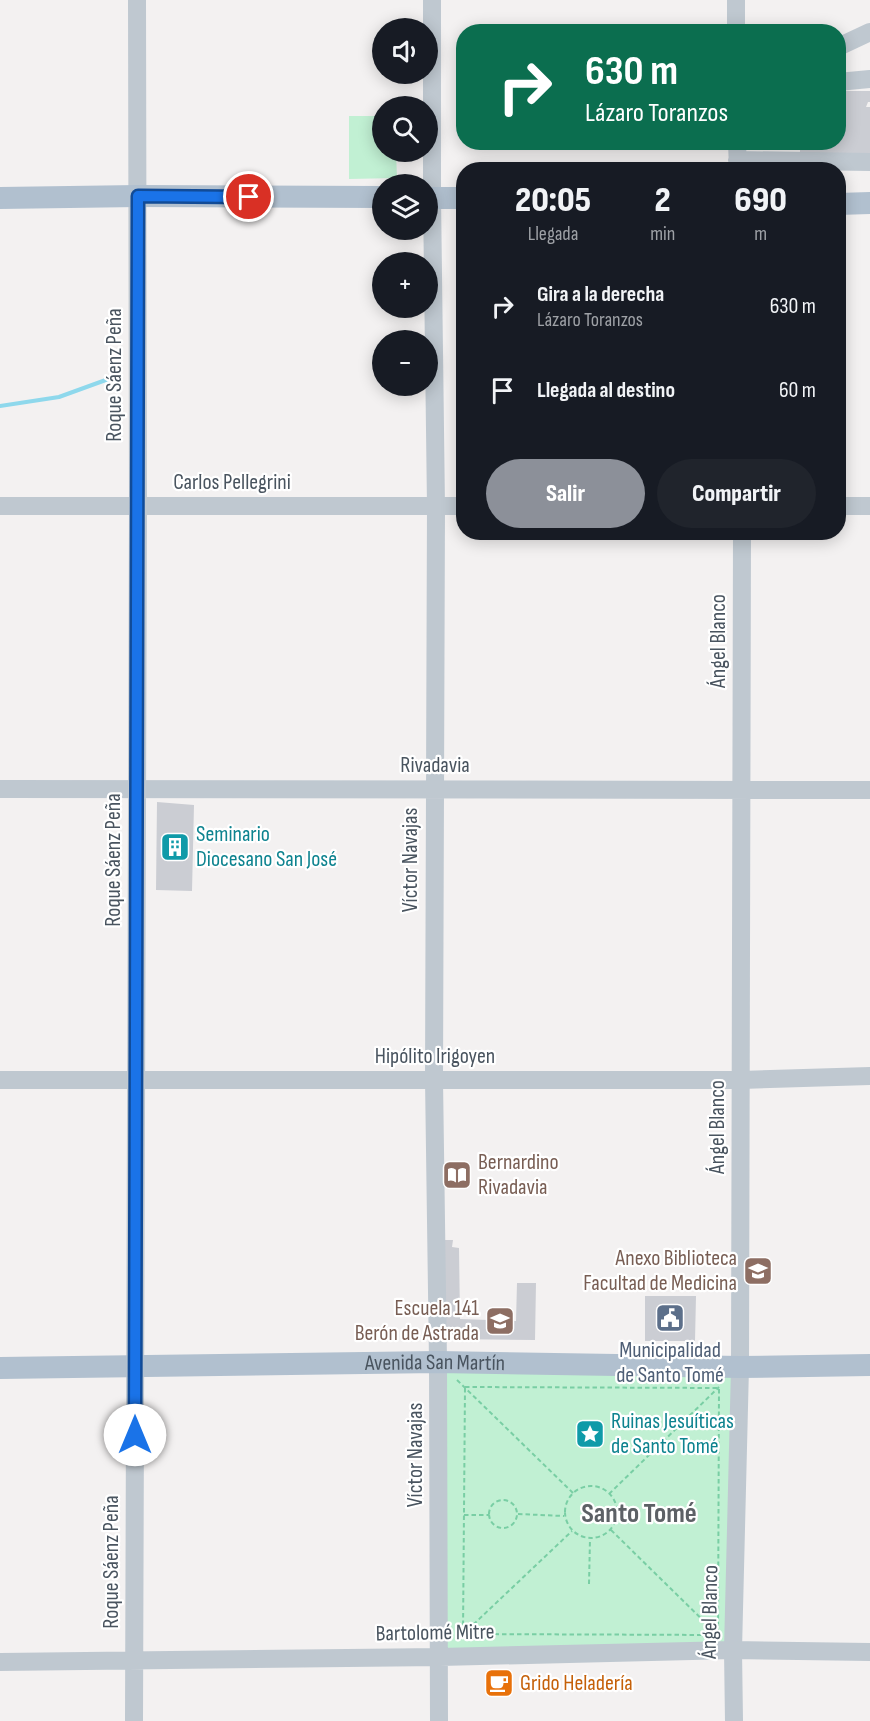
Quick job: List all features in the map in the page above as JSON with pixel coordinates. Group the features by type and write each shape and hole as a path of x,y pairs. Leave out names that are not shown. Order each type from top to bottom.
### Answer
{"main road":[{"path":"0,198 138,196 372,198"},
{"path":"438,198 456,198"},
{"path":"846,204 870,203"},
{"name":"Avenida San Martín","path":"0,1368 438,1362 740,1367 870,1365"}],"street":[{"name":"Roque Sáenz Peña","path":"134,1721 138,506 137,0"},
{"name":"Víctor Navajas","path":"430,174 432,0"},
{"path":"736,0 736,24"},
{"path":"846,43 870,32"},
{"path":"846,81 870,79"},
{"path":"737,157 870,162"},
{"name":"Víctor Navajas","path":"431,240 436,506 434,1080 438,1362 439,1721"},
{"name":"Carlos Pellegrini","path":"0,506 456,506"},
{"path":"846,506 870,506"},
{"name":"Ángel Blanco","path":"734,1721 733,1650 740,1367 742,540"},
{"name":"Rivadavia","path":"0,789 870,790"},
{"name":"Hipólito Irigoyen","path":"0,1080 741,1080 870,1076"},
{"name":"Bartolomé Mitre","path":"0,1662 440,1657 733,1650 870,1652"}],"path":[{"path":"438,1362 573,1493"},
{"path":"609,1494 740,1367"},
{"path":"465,1387 719,1388"},
{"path":"463,1634 465,1387"},
{"path":"718,1635 719,1388"},
{"path":"587,1486 603,1489 609,1494 617,1511 611,1530 598,1538 590,1539 572,1531 564,1516 568,1499 573,1493 587,1486"},
{"path":"503,1500 515,1505 518,1514 514,1522 506,1527 497,1526 489,1515 495,1503 503,1500"},
{"path":"518,1514 564,1516"},
{"path":"464,1515 489,1515"},
{"path":"611,1530 718,1635"},
{"path":"440,1657 572,1531"},
{"path":"589,1584 590,1539"},
{"path":"463,1634 718,1635"}],"green space":[{"path":"349,116 372,116 372,162 396,162 397,174 372,174 372,179 349,179"},
{"path":"438,1362 740,1367 733,1650 440,1657"}],"building":[{"path":"846,91 870,91 870,102 866,107 870,107 870,154 800,153 800,150 846,150"},
{"name":"Seminario Diocesano San José","path":"157,802 194,805 192,891 156,890"},
{"path":"445,1240 453,1240 452,1247 459,1248 460,1319 516,1321 517,1283 536,1283 535,1340 448,1339 445,1334"},
{"name":"Municipalidad de Santo Tomé","path":"645,1296 696,1296 695,1341 645,1341"}],"waterway":[{"path":"0,406 59,397 114,377"}],"place":[{"name":"Seminario Diocesano San José","path":"175,847"},
{"name":"Bernardino Rivadavia","path":"457,1175"},
{"name":"Anexo Biblioteca Facultad de Medicina","path":"758,1271"},
{"name":"Municipalidad de Santo Tomé","path":"670,1318"},
{"name":"Escuela 141 Berón de Astrada","path":"500,1321"},
{"name":"Ruinas Jesuíticas de Santo Tomé","path":"590,1434"},
{"name":"Grido Heladería","path":"499,1683"}],"district":[{"name":"Santo Tomé","path":"639,1513"}],"route":[{"path":"135,1435 138,196 249,197"}]}
